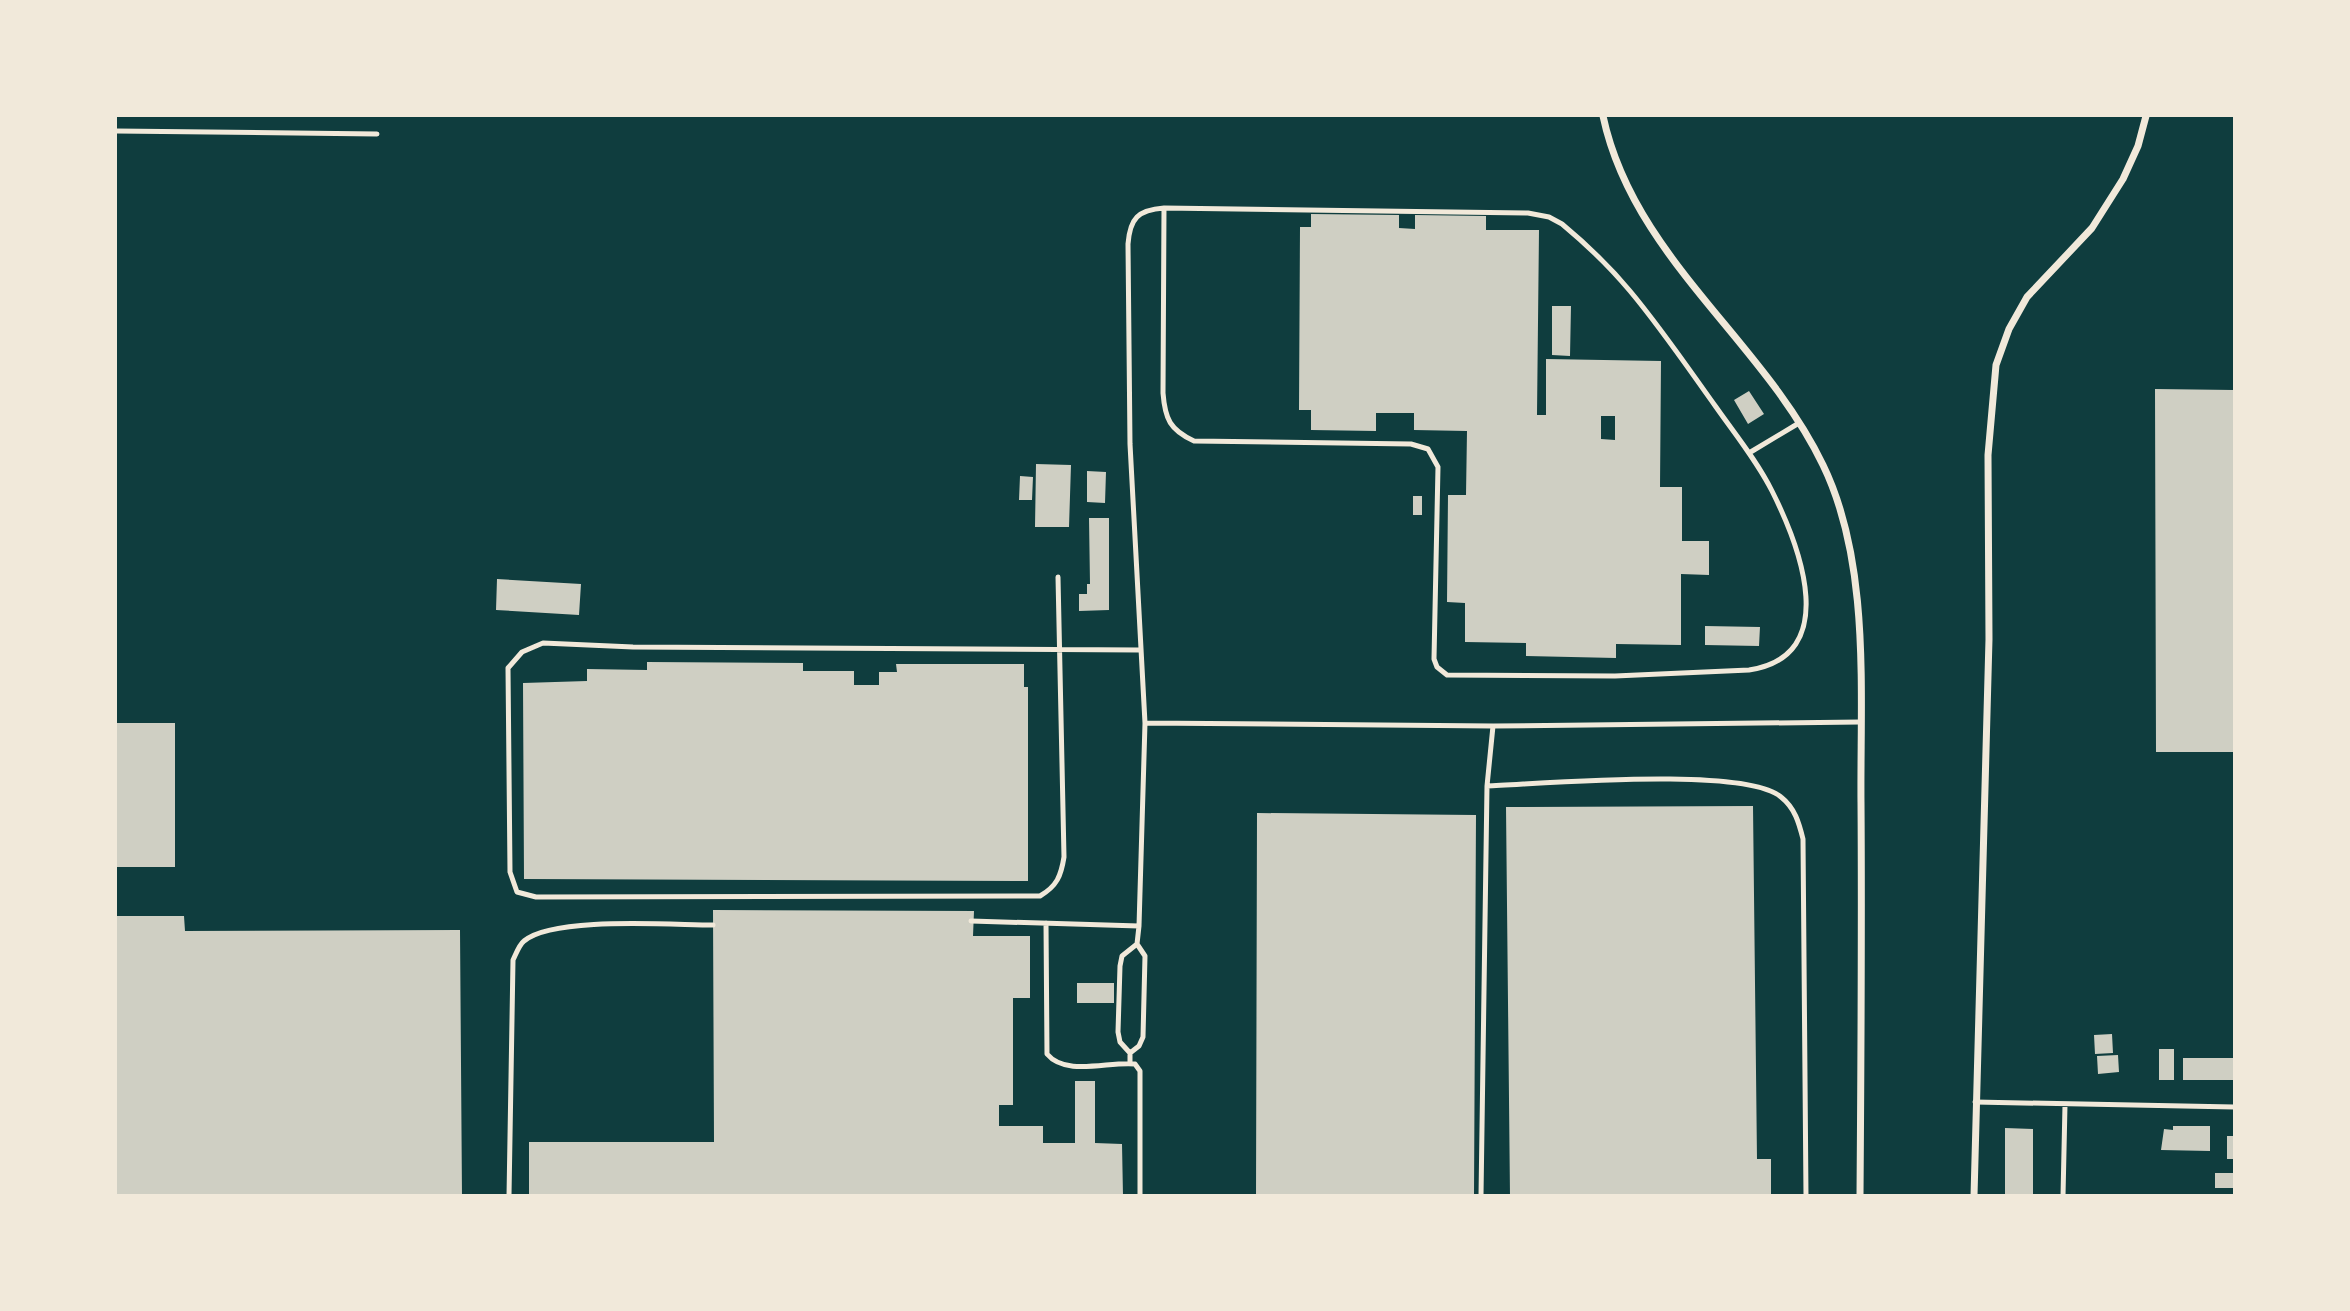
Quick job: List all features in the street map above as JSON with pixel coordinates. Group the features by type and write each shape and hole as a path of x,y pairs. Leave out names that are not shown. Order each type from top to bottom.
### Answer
{"street":[{"path":"1603,116 1611,151 1644,221 1788,405 1824,466 1849,534 1860,649 1860,1195"},
{"path":"1974,1195 1989,639 1988,455 1996,365 2009,329 2027,297 2092,228 2123,179 2138,146 2146,116"}],"lane":[{"path":"116,131 377,134"},
{"path":"1129,1053 1139,1046 1143,1037 1145,956 1137,944 1145,723 1130,444 1128,244 1129,226 1141,212 1164,208 1528,213 1549,217 1579,239 1628,289 1749,453 1772,491 1798,561 1805,593 1806,626 1797,645 1786,659 1767,667 1749,670 1615,676 1447,675 1437,667 1434,659 1438,467 1428,449 1411,444 1194,441 1171,428 1163,393 1164,208"},
{"path":"1749,453 1799,423"},
{"path":"1058,577 1059,652 1064,857 1061,875 1053,888 1040,896 537,897 517,892 510,872 508,668 522,652 544,643 1059,652 1139,650"},
{"path":"1145,723 1493,726 1860,722"},
{"path":"1481,1195 1487,786 1493,726"},
{"path":"1487,786 1640,779 1736,782 1763,787 1780,795 1790,805 1798,818 1803,839 1806,1195"},
{"path":"971,921 1139,926"},
{"path":"1046,923 1047,1054 1061,1064 1130,1063 1140,1071 1140,1195"},
{"path":"509,1195 513,960 523,942 542,931 570,926 713,925"},
{"path":"1130,1063 1129,1053 1120,1042 1118,1032 1120,966 1122,957 1137,944"},
{"path":"1975,1102 2235,1107"},
{"path":"2063,1195 2065,1105"}],"building":[{"path":"1311,214 1399,215 1399,228 1415,229 1415,215 1486,216 1486,230 1539,230 1537,415 1546,415 1546,359 1661,361 1660,487 1682,487 1682,541 1709,541 1709,575 1681,574 1681,645 1616,644 1616,658 1526,656 1526,643 1465,642 1465,603 1447,602 1448,495 1466,495 1467,431 1414,430 1414,413 1376,413 1376,431 1311,430 1311,410 1299,410 1300,227 1311,227","holes":["1601,416 1615,416 1615,440 1601,439"]},
{"path":"1552,306 1571,306 1570,356 1552,355"},
{"path":"2155,389 2234,390 2234,752 2156,752"},
{"path":"1749,391 1764,414 1748,424 1734,400"},
{"path":"1036,464 1071,465 1069,527 1035,527"},
{"path":"1087,471 1106,472 1105,503 1087,502"},
{"path":"1020,476 1033,477 1032,500 1019,500"},
{"path":"1413,496 1422,496 1422,515 1413,515"},
{"path":"1089,518 1109,518 1109,610 1079,611 1079,594 1087,594 1087,584 1090,584"},
{"path":"497,579 581,584 579,615 496,610"},
{"path":"1705,626 1760,627 1759,646 1705,645"},
{"path":"647,662 803,663 803,671 854,671 854,685 879,685 879,672 897,672 896,664 1024,664 1024,687 1028,687 1028,881 524,879 523,683 587,681 587,669 647,670"},
{"path":"116,723 175,723 175,867 116,867"},
{"path":"1753,806 1757,1159 1771,1159 1771,1196 1510,1196 1506,807"},
{"path":"1257,813 1476,815 1474,1196 1256,1196"},
{"path":"713,910 974,911 973,936 1030,936 1030,998 1013,998 1013,1105 999,1105 999,1126 1043,1126 1043,1143 1075,1143 1075,1081 1095,1081 1095,1143 1122,1144 1123,1196 529,1196 529,1142 714,1142"},
{"path":"116,916 184,916 185,931 460,930 462,1196 116,1196"},
{"path":"1077,983 1114,983 1114,1003 1077,1003"},
{"path":"2112,1034 2113,1053 2095,1054 2094,1035"},
{"path":"2159,1049 2174,1049 2174,1080 2159,1080"},
{"path":"2118,1055 2119,1072 2098,1074 2097,1056"},
{"path":"2183,1058 2234,1058 2234,1080 2183,1080"},
{"path":"2173,1126 2210,1126 2210,1151 2161,1150 2164,1129 2173,1130"},
{"path":"2005,1128 2033,1129 2033,1196 2005,1196"},
{"path":"2227,1136 2234,1136 2234,1159 2227,1159"},
{"path":"2215,1173 2234,1173 2234,1188 2215,1188"}]}
